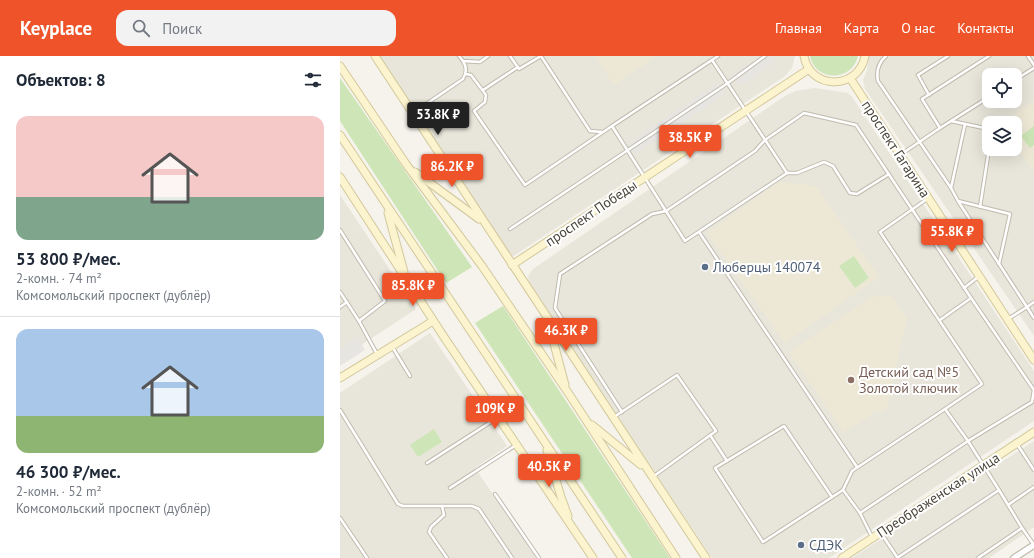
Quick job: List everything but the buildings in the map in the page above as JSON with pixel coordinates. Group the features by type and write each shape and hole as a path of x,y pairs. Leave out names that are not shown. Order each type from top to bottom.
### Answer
{"street":[{"path":"804,56 809,69 815,76 828,82 842,82 850,78 860,69 865,56"},
{"path":"376,57 612,418 706,558"},
{"path":"340,66 406,164 482,266 586,420 676,558"},
{"name":"проспект Победы","path":"512,266 809,69"},
{"name":"проспект Гагарина","path":"850,78 1034,360"},
{"path":"340,135 622,558"},
{"path":"406,164 429,184 472,213 486,226"},
{"path":"341,180 408,284 593,558"},
{"path":"385,203 408,284"},
{"path":"547,318 566,391"},
{"path":"340,378 377,354 434,321"},
{"path":"586,420 647,470"},
{"name":"Преображенская улица","path":"842,558 1034,432"},
{"path":"545,442 561,497 573,528"},
{"path":"1014,558 1034,545"}],"lane":[{"path":"412,113 464,79 466,74 466,66 459,56"},
{"path":"463,60 480,62 488,56"},
{"path":"510,56 518,67"},
{"path":"483,90 518,67 519,69 541,56 590,131 603,132"},
{"path":"466,74 471,74 483,90 487,99 474,111 525,185 718,56"},
{"path":"510,229 628,151 765,56"},
{"path":"886,56 879,65 876,74 878,81 951,188 1034,318"},
{"path":"929,95 918,75 948,56"},
{"path":"940,128 922,99 989,56"},
{"path":"1022,75 1034,67 1028,56"},
{"path":"712,60 787,173"},
{"path":"900,155 982,101"},
{"path":"622,412 555,308 560,274 652,214 666,211 755,151 765,140 804,113 856,125 964,288 1034,390 1032,402 968,441 860,513"},
{"path":"951,121 982,128"},
{"path":"951,188 965,124"},
{"path":"612,126 685,241 787,173 797,173 824,162 833,166 850,193 857,194 889,174"},
{"path":"980,206 988,156"},
{"path":"832,497 784,426 715,468 763,542 843,490 852,471 857,467 982,384 880,232 928,199"},
{"path":"958,201 1010,214 999,264"},
{"path":"340,230 385,301 359,321"},
{"path":"699,232 857,467"},
{"path":"964,288 979,276"},
{"path":"340,292 359,321 377,354"},
{"path":"940,320 971,298"},
{"path":"340,307 347,302"},
{"path":"1007,320 1034,302"},
{"path":"392,346 410,376"},
{"path":"612,418 677,375 716,431 652,478"},
{"path":"945,409 984,465 1034,545"},
{"path":"340,410 398,504 403,506 472,506 479,509 512,558"},
{"path":"427,463 498,418"},
{"path":"710,435 727,461"},
{"path":"1017,444 1034,470"},
{"path":"450,488 516,445"},
{"path":"1008,505 1034,487"},
{"path":"843,490 860,513 872,538"},
{"path":"881,533 897,558 999,490"},
{"path":"495,494 539,558"},
{"path":"442,506 444,515 431,527 429,532 447,558"},
{"path":"340,518 367,558"},
{"path":"978,558 1022,528"}],"shaded area":[{"path":"379,56 795,56 792,68 785,76 512,257"},
{"path":"595,56 657,56 614,85"},
{"path":"760,56 775,56 772,64 740,86 732,75"},
{"path":"869,56 1034,56 1034,336 865,89 863,80 867,71"},
{"path":"718,83 725,94 635,154 628,144"},
{"path":"815,88 848,93 852,97 1034,371 1034,421 829,558 712,558 530,285 528,278 533,269 785,96 796,91"},
{"path":"1034,100 1034,173 1022,155 1022,116 1011,116"},
{"path":"779,182 816,186 879,277 785,343 707,233"},
{"path":"340,195 416,309 340,359"},
{"name":"Детский сад №5 Золотой ключик","path":"892,296 907,318 887,409 881,412 877,411 844,433 789,352 871,297"},
{"path":"430,333 507,446 475,468 536,558 340,558 340,393"},
{"path":"358,337 365,350 340,366 340,349"},
{"path":"1034,441 1034,527 989,558 852,558"}],"green space":[{"path":"810,56 858,56 854,65 849,71 834,76 819,71 813,65"},
{"path":"340,78 472,267 446,283 340,121"},
{"path":"1034,126 1034,145 1030,148 1022,135"},
{"path":"854,256 869,278 855,288 839,266"},
{"path":"503,306 670,558 632,558 475,323"},
{"path":"434,429 442,442 418,457 410,445"}],"place":[{"name":"Люберцы 140074","path":"705,267"},
{"name":"Детский сад №5 Золотой ключик","path":"851,380"},
{"name":"СДЭК","path":"801,545"}]}
